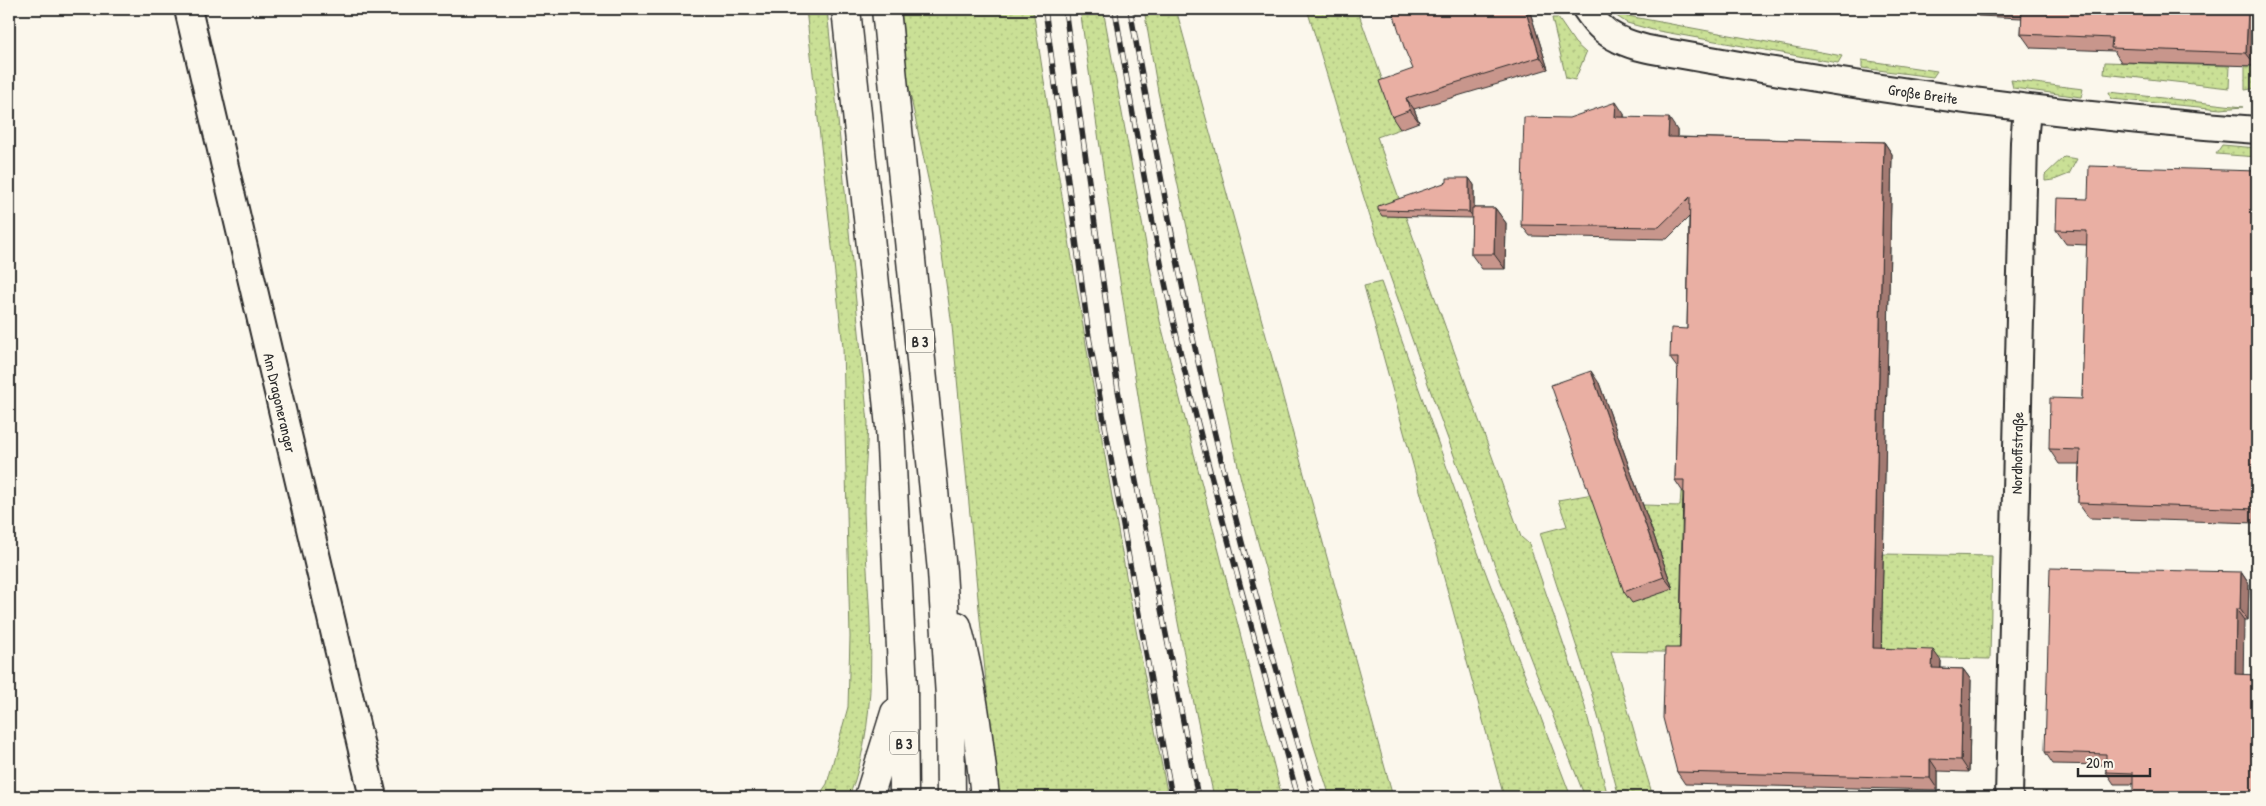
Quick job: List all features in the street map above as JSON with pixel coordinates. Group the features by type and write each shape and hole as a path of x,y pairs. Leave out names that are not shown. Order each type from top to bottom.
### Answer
{"highway":[{"name":"B 3","path":"846,9 890,427 903,688 904,797"},
{"name":"B 3","path":"886,9 942,571 950,697 951,797"},
{"name":"B 3","path":"942,571 968,664 978,727 985,797"},
{"path":"869,797 903,688"}],"street":[{"name":"Am Dragoneranger","path":"188,9 373,797"},
{"name":"Große Breite","path":"1591,17 1619,40 1646,49 1850,84 2027,109 2162,123 2257,130"},
{"name":"Nordhoffstraße","path":"2009,797 2024,142 2027,109"}],"green space":[{"path":"806,9 827,9 868,423 864,511 870,619 870,692 867,728 860,763 849,797 818,797 827,784 848,707 850,637 843,347"},
{"path":"901,9 1033,9 1096,404 1168,797 997,797 952,326 938,226 908,84"},
{"path":"1080,9 1103,9 1160,321 1282,797 1214,797 1193,699 1156,503 1124,306"},
{"path":"1144,9 1176,9 1393,797 1330,797 1313,743 1241,480 1158,92"},
{"path":"1307,9 1357,9 1400,129 1377,137 1521,537 1529,544 1584,703 1608,797 1585,797 1510,605 1438,412 1380,248"},
{"path":"1612,13 1842,56 1838,63 1653,30 1627,23"},
{"path":"1552,18 1558,18 1575,43 1586,53 1575,80 1566,78"},
{"path":"2257,37 2257,88 2245,90 2245,66 2256,66"},
{"path":"1862,60 1937,71 1933,77 1862,68"},
{"path":"2105,62 2230,66 2229,88 2104,74"},
{"path":"2011,80 2083,89 2081,97 2013,88"},
{"path":"2109,92 2243,107 2221,109 2111,99"},
{"path":"2222,145 2257,148 2257,157 2216,154"},
{"path":"2064,157 2077,159 2069,174 2054,180 2045,181 2045,175"},
{"path":"1381,282 1463,513 1571,797 1504,797 1364,286"},
{"path":"1681,492 1692,492 1881,639 1883,554 1992,556 1990,659 1611,651 1653,797 1619,797 1594,701 1540,533 1567,526 1558,500 1593,494 1643,505 1680,506"}],"building":[{"path":"1392,9 1525,9 1540,57 1406,98 1410,110 1392,117 1379,81 1413,69"},
{"path":"2022,9 2248,9 2246,53 2111,48 2112,38 2021,34"},
{"path":"1616,102 1615,117 1669,118 1668,137 1884,142 1873,648 1933,650 1932,668 1963,669 1961,760 1930,759 1930,778 1677,772 1663,718 1665,648 1680,648 1684,480 1675,480 1678,358 1670,358 1671,328 1687,329 1690,197 1659,227 1521,225 1524,117 1569,118"},
{"path":"2089,166 2257,171 2257,509 2078,503 2080,450 2049,449 2050,398 2082,399 2087,231 2056,230 2057,198 2088,199"},
{"path":"1447,178 1469,178 1469,212 1378,210 1378,206 1447,182"},
{"path":"1472,208 1495,208 1494,254 1471,254"},
{"path":"1591,371 1664,577 1624,592 1551,385"},
{"path":"2050,568 2241,572 2240,609 2236,609 2235,674 2257,675 2257,797 2133,797 2133,773 2106,772 2106,754 2045,752"}],"railway":[{"path":"1045,9 1089,337 1172,797"},
{"path":"1065,9 1118,390 1198,797"},
{"path":"1115,9 1155,234 1184,368 1225,530 1298,797"},
{"path":"1130,9 1197,357 1251,578 1314,797"}]}
